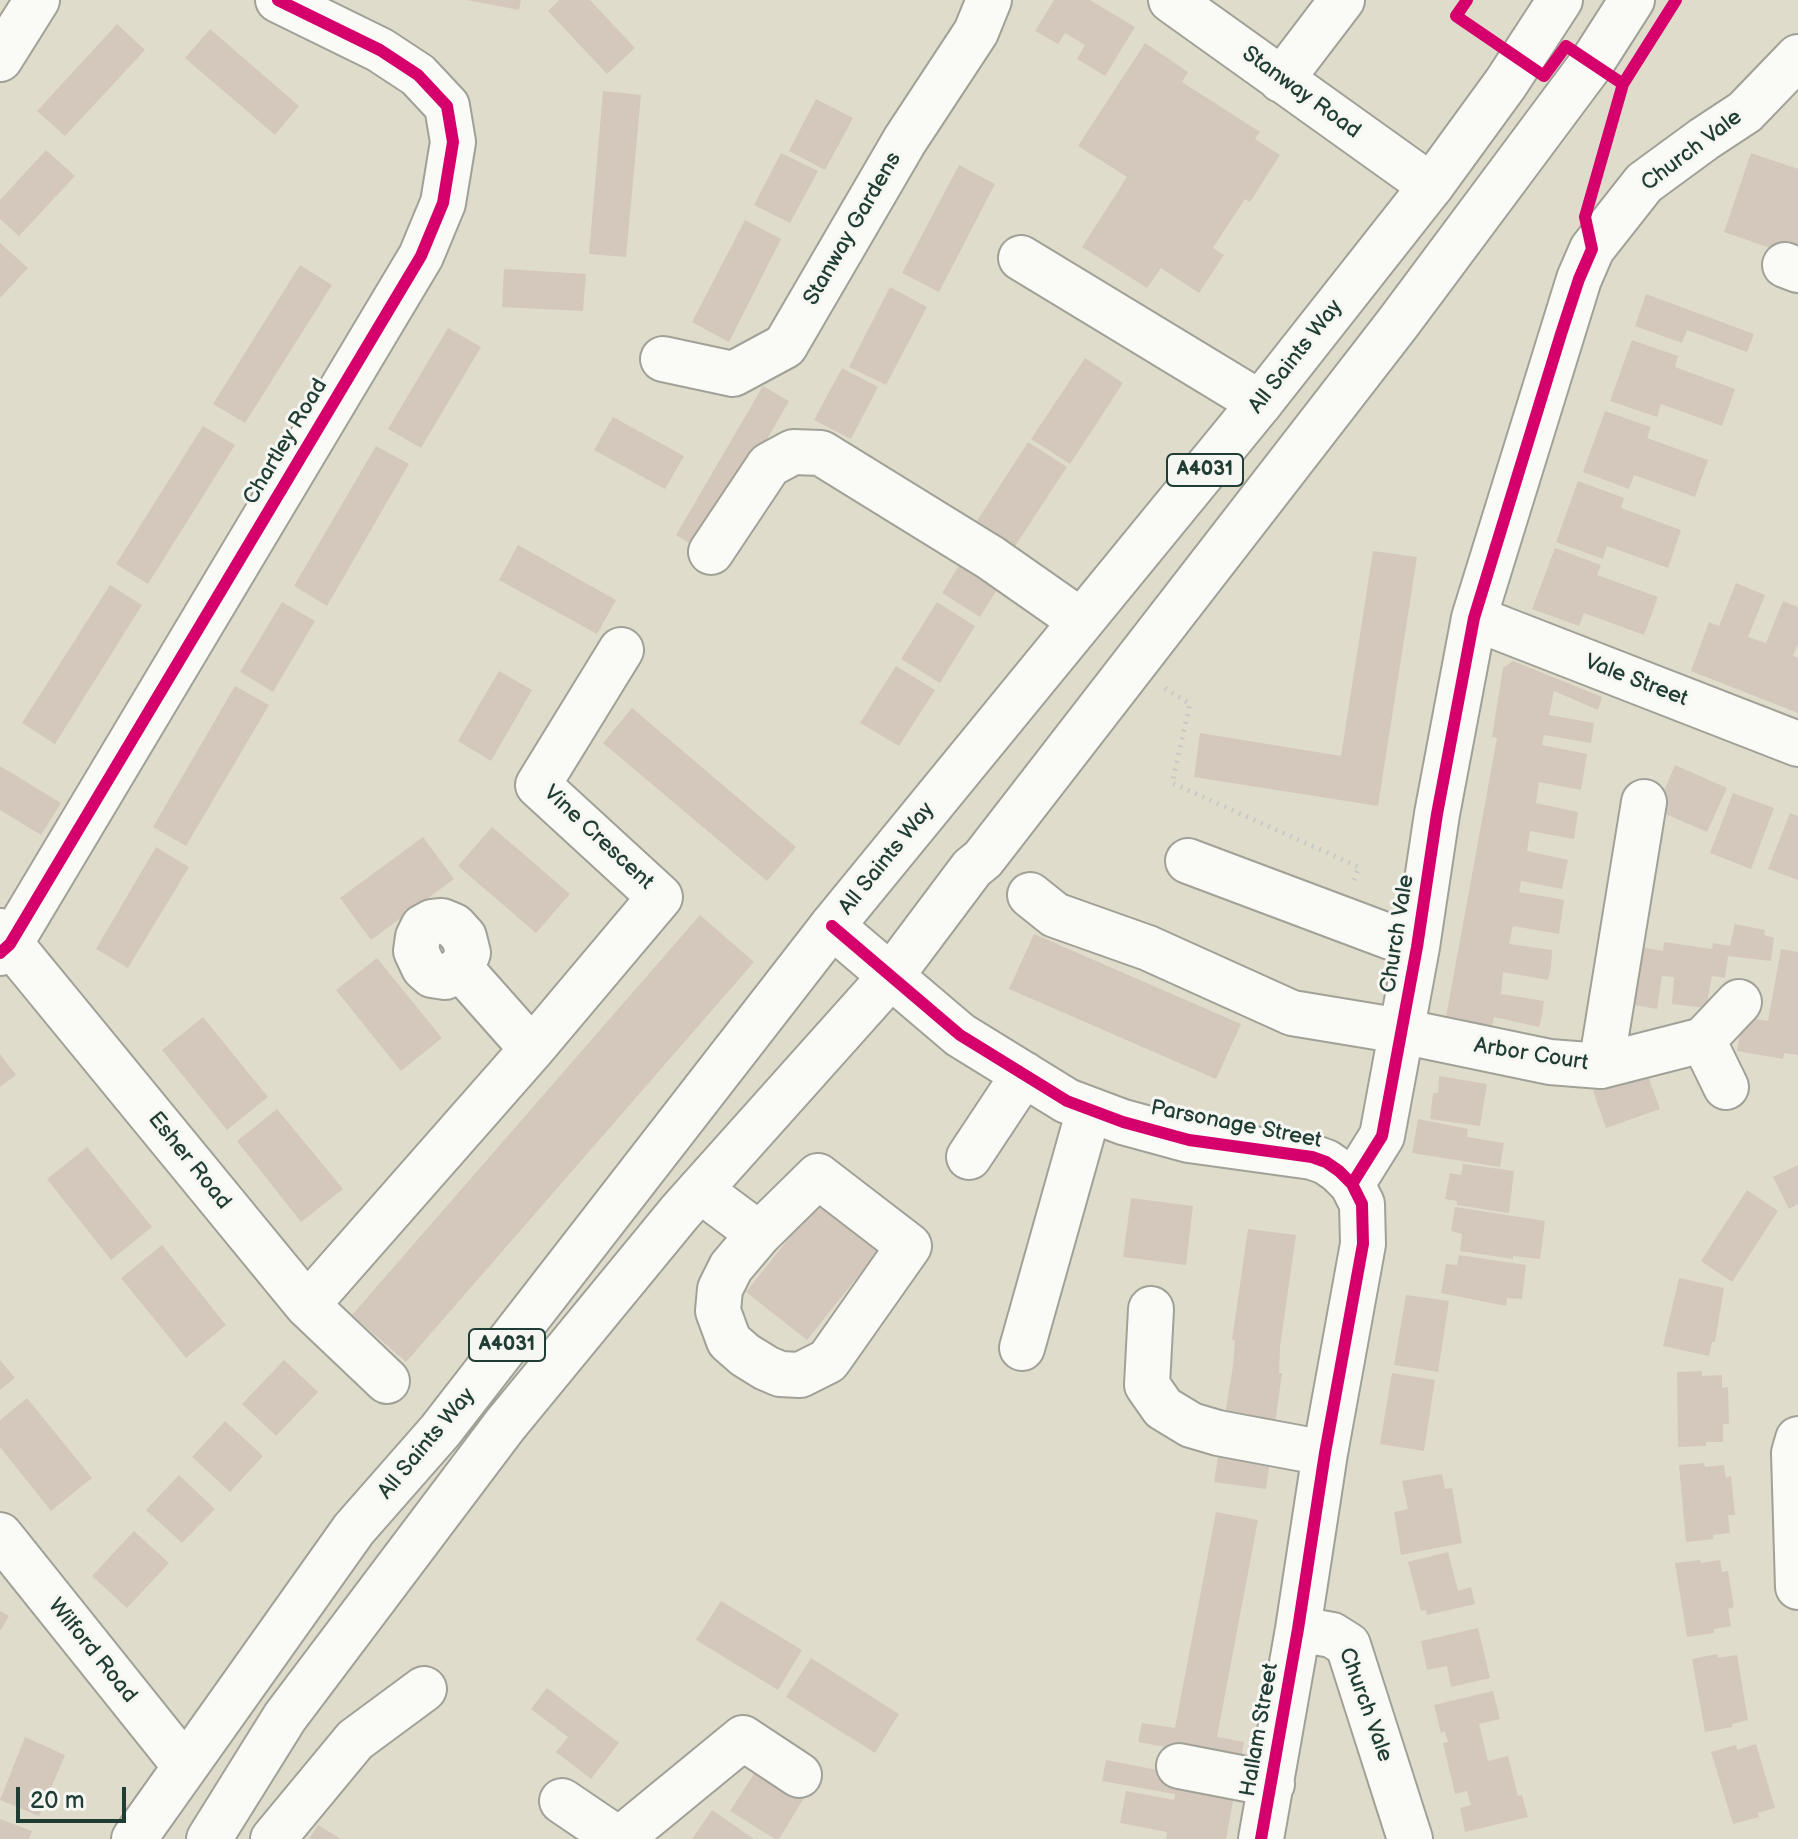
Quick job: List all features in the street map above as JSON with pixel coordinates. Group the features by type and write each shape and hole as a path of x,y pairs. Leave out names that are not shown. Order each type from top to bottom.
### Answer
{"main road":[{"path":"0,59 37,0"},
{"name":"Chartley Road","path":"3,943 421,256 443,203 453,142 447,106 418,75 380,50 278,0"},
{"name":"Stanway Gardens","path":"663,359 733,374 785,346 905,140 976,32 989,0"},
{"name":"Stanway Road","path":"1171,0 1431,186"},
{"path":"1281,80 1342,0"},
{"name":"All Saints Way","path":"134,1839 354,1529 440,1431 832,926 1260,403 1431,186 1506,83 1560,0"},
{"name":"A4031","path":"209,1839 231,1800 294,1706 505,1425 700,1190 891,976 1408,311 1591,64 1632,0"},
{"name":"Church Vale","path":"1352,1184 1382,1136 1474,618 1570,307 1592,249 1644,183 1745,112 1798,57"},
{"path":"1021,258 1260,403"},
{"path":"711,552 769,465 793,452 821,453 991,558 1081,621"},
{"name":"Vale Street","path":"1474,618 1798,744"},
{"name":"Vine Crescent","path":"307,1305 532,1049 660,897 538,785 621,650"},
{"path":"1601,1066 1644,802"},
{"path":"1188,861 1417,947"},
{"name":"Arbor Court","path":"1030,895 1055,915 1148,948 1292,1013 1401,1031 1550,1062 1601,1066 1703,1040"},
{"name":"Parsonage Street","path":"832,926 960,1035 1067,1101 1123,1122 1189,1140 1312,1157 1326,1162 1352,1184"},
{"name":"Esher Road","path":"3,943 307,1305 387,1381"},
{"path":"461,969 532,1049"},
{"path":"1726,1087 1703,1040 1739,1002"},
{"path":"969,1157 1024,1074"},
{"path":"1022,1348 1089,1110"},
{"path":"818,1176 909,1246 828,1361 800,1375 780,1374 745,1355 729,1341 718,1311 720,1289 731,1267 759,1234 818,1176"},
{"path":"1298,1629 1325,1453 1363,1244 1362,1204 1352,1184"},
{"path":"700,1190 759,1234"},
{"path":"1151,1309 1147,1385 1163,1408 1191,1425 1218,1433 1325,1453"},
{"path":"1797,1450 1798,1587"},
{"name":"Wilford Road","path":"0,1535 185,1766 231,1800"},
{"name":"Church Vale","path":"1298,1629 1332,1635 1348,1645 1410,1839"},
{"name":"Hallam Street","path":"1261,1839 1298,1629"},
{"path":"273,1839 355,1740 424,1689"},
{"path":"562,1801 619,1839 743,1738 799,1775"},
{"path":"1179,1766 1272,1784"}],"path":[{"path":"1131,666 1190,704 1172,783 1359,867 1350,891"}],"building":[{"path":"467,0 521,0 519,10"},
{"path":"559,0 590,0 635,48 607,74 548,11"},
{"path":"1054,0 1090,0 1135,27 1105,76 1077,59 1085,45 1065,33 1058,44 1035,31"},
{"path":"117,24 145,50 65,136 37,111"},
{"path":"210,29 299,106 275,135 185,58"},
{"path":"1145,43 1188,72 1182,82 1260,132 1255,139 1280,155 1250,202 1245,199 1213,248 1224,255 1199,293 1161,268 1147,288 1082,247 1127,177 1078,146"},
{"path":"603,91 641,95 626,257 589,254"},
{"path":"816,99 853,118 825,170 789,151"},
{"path":"46,150 75,176 19,236 0,219 0,200"},
{"path":"781,153 818,171 790,223 754,205"},
{"path":"1751,153 1798,169 1798,246 1784,241 1779,251 1724,232"},
{"path":"959,165 995,184 939,292 902,273"},
{"path":"745,220 781,239 729,342 692,322"},
{"path":"0,243 28,268 0,298"},
{"path":"300,265 332,285 245,423 213,404"},
{"path":"504,269 586,274 583,311 502,307"},
{"path":"890,287 927,307 886,385 849,367"},
{"path":"1646,294 1754,334 1747,352 1687,330 1682,343 1635,326"},
{"path":"448,328 481,347 421,448 388,429"},
{"path":"1632,340 1678,356 1675,367 1735,389 1722,426 1661,404 1657,417 1610,401"},
{"path":"1085,358 1123,383 1070,464 1031,439"},
{"path":"842,368 878,387 851,439 814,420"},
{"path":"763,386 789,401 703,551 676,535"},
{"path":"1605,411 1651,427 1647,438 1708,460 1695,497 1634,475 1629,489 1583,472"},
{"path":"613,417 684,456 665,489 594,450"},
{"path":"203,426 235,445 148,584 116,564"},
{"path":"1028,442 1067,467 1013,549 975,524"},
{"path":"376,446 409,464 327,606 294,586"},
{"path":"1578,481 1624,498 1621,508 1681,530 1668,568 1607,546 1603,559 1556,542"},
{"path":"518,545 616,600 597,634 499,580"},
{"path":"1555,548 1601,565 1597,575 1658,597 1644,635 1584,613 1579,626 1532,609"},
{"path":"1373,551 1417,557 1378,806 1194,777 1200,733 1341,756"},
{"path":"960,564 998,588 980,617 942,593"},
{"path":"1736,583 1765,595 1748,637 1766,643 1783,601 1798,607 1798,644 1793,656 1798,658 1798,713 1691,671 1709,622 1719,626"},
{"path":"110,585 142,605 55,744 22,723"},
{"path":"282,602 315,621 273,692 240,672"},
{"path":"937,602 975,626 940,683 901,659"},
{"path":"1513,661 1602,697 1598,710 1554,691 1549,715 1594,723 1591,743 1544,735 1542,745 1587,754 1581,790 1539,782 1536,803 1578,812 1574,839 1530,831 1527,851 1568,860 1562,889 1521,881 1519,892 1564,900 1559,934 1513,926 1509,944 1552,950 1551,967 1548,980 1503,972 1501,994 1544,1001 1542,1015 1539,1027 1494,1017 1490,1037 1444,1028 1497,738 1492,737 1503,668"},
{"path":"896,666 935,690 899,746 860,723"},
{"path":"499,671 532,690 491,761 458,741"},
{"path":"235,686 269,705 186,846 153,827"},
{"path":"632,708 796,847 767,881 603,743"},
{"path":"1675,765 1727,788 1707,832 1656,810"},
{"path":"0,766 61,803 41,835 0,810"},
{"path":"1733,793 1774,808 1751,869 1710,853"},
{"path":"1790,813 1798,816 1798,880 1768,869"},
{"path":"492,827 570,894 536,933 458,866"},
{"path":"423,837 454,879 371,940 340,898"},
{"path":"156,847 189,867 128,968 96,949"},
{"path":"700,915 754,962 406,1362 352,1315"},
{"path":"1735,924 1765,930 1764,935 1774,938 1771,961 1728,956 1725,978 1712,976 1706,1008 1672,1004 1674,977 1662,976 1657,1009 1623,1003 1632,945 1663,951 1664,942 1712,949 1713,943 1730,946"},
{"path":"1034,934 1241,1024 1216,1079 1009,989"},
{"path":"1781,949 1798,952 1798,1055 1784,1053 1783,1059 1737,1051 1743,1017 1768,1021"},
{"path":"377,958 442,1038 401,1071 336,990"},
{"path":"203,1017 268,1097 227,1130 162,1050"},
{"path":"0,1054 16,1075 0,1087"},
{"path":"1646,1071 1660,1109 1606,1128 1593,1091"},
{"path":"1439,1076 1487,1084 1480,1126 1430,1119 1433,1093 1438,1093"},
{"path":"277,1109 343,1189 301,1222 237,1141"},
{"path":"1418,1119 1468,1129 1467,1137 1504,1143 1500,1167 1412,1153"},
{"path":"87,1147 152,1227 111,1260 47,1179"},
{"path":"1463,1164 1514,1171 1509,1213 1457,1205 1457,1201 1445,1199 1450,1173 1461,1175"},
{"path":"1798,1165 1798,1204 1789,1209 1773,1177"},
{"path":"1747,1190 1778,1211 1732,1282 1701,1261"},
{"path":"825,1193 886,1241 807,1340 746,1292"},
{"path":"1131,1198 1193,1206 1186,1265 1123,1257"},
{"path":"1455,1207 1545,1221 1540,1259 1513,1256 1513,1259 1460,1251 1462,1234 1451,1231"},
{"path":"1248,1229 1296,1235 1280,1347 1279,1373 1282,1373 1266,1489 1214,1482 1233,1366 1235,1340 1232,1340"},
{"path":"162,1245 226,1325 186,1358 121,1278"},
{"path":"1459,1255 1526,1265 1522,1299 1507,1298 1506,1306 1441,1293 1446,1264 1457,1265"},
{"path":"1679,1278 1724,1288 1715,1342 1712,1342 1709,1356 1663,1346"},
{"path":"1406,1295 1449,1301 1438,1372 1394,1365"},
{"path":"0,1360 15,1378 0,1390"},
{"path":"284,1360 318,1392 276,1436 242,1404"},
{"path":"1702,1371 1702,1376 1722,1375 1722,1388 1728,1387 1729,1424 1723,1424 1723,1442 1678,1447 1677,1372"},
{"path":"1392,1373 1435,1380 1424,1451 1380,1444"},
{"path":"27,1398 92,1478 51,1511 0,1447 0,1420"},
{"path":"225,1421 263,1456 230,1492 192,1457"},
{"path":"1704,1463 1705,1467 1724,1465 1726,1478 1731,1476 1735,1515 1728,1515 1730,1533 1713,1535 1714,1539 1686,1542 1679,1465"},
{"path":"1442,1474 1445,1489 1452,1488 1462,1543 1401,1555 1394,1512 1408,1509 1402,1481"},
{"path":"179,1475 215,1509 182,1543 146,1510"},
{"path":"1216,1512 1258,1520 1217,1737 1244,1742 1226,1839 1166,1839 1167,1832 1120,1823 1126,1791 1174,1800 1175,1794 1102,1781 1106,1760 1178,1774 1182,1750 1138,1742 1142,1723 1175,1728"},
{"path":"134,1531 169,1563 127,1608 92,1576"},
{"path":"1448,1552 1458,1591 1471,1587 1475,1604 1427,1615 1426,1610 1421,1611 1408,1562"},
{"path":"1700,1560 1701,1563 1720,1560 1722,1572 1728,1571 1734,1607 1728,1609 1731,1626 1714,1629 1714,1633 1687,1637 1675,1563"},
{"path":"721,1601 802,1650 778,1690 696,1640"},
{"path":"0,1611 9,1616 0,1631"},
{"path":"1478,1628 1490,1678 1451,1687 1447,1666 1427,1670 1421,1641"},
{"path":"1717,1654 1718,1658 1737,1655 1748,1720 1732,1724 1732,1727 1705,1732 1692,1659"},
{"path":"811,1658 899,1714 875,1753 786,1697"},
{"path":"547,1688 619,1743 591,1779 556,1752 568,1737 531,1709"},
{"path":"1493,1691 1500,1719 1479,1724 1488,1761 1508,1756 1518,1796 1522,1795 1528,1817 1465,1832 1460,1808 1471,1805 1467,1791 1455,1794 1443,1743 1448,1742 1445,1731 1441,1733 1434,1705"},
{"path":"25,1737 65,1755 39,1816 0,1800"},
{"path":"1756,1744 1775,1808 1758,1813 1759,1817 1733,1824 1711,1752 1736,1745 1737,1750"},
{"path":"757,1769 804,1798 779,1839 730,1811"},
{"path":"712,1810 754,1839 692,1839"},
{"path":"0,1819 32,1831 29,1839 0,1839"},
{"path":"318,1825 341,1839 309,1839"}],"cycle path":[{"path":"0,953 10,944 421,256 443,203 453,142 447,106 418,75 380,50 278,0"},
{"path":"1467,0 1456,16 1544,76 1566,46 1623,84"},
{"path":"1352,1184 1382,1136 1474,618 1561,334 1592,249 1585,217 1623,84 1676,0"},
{"path":"832,926 960,1035 1067,1101 1123,1122 1189,1140 1312,1157 1339,1171 1352,1184 1362,1204 1363,1244 1261,1839"}]}
